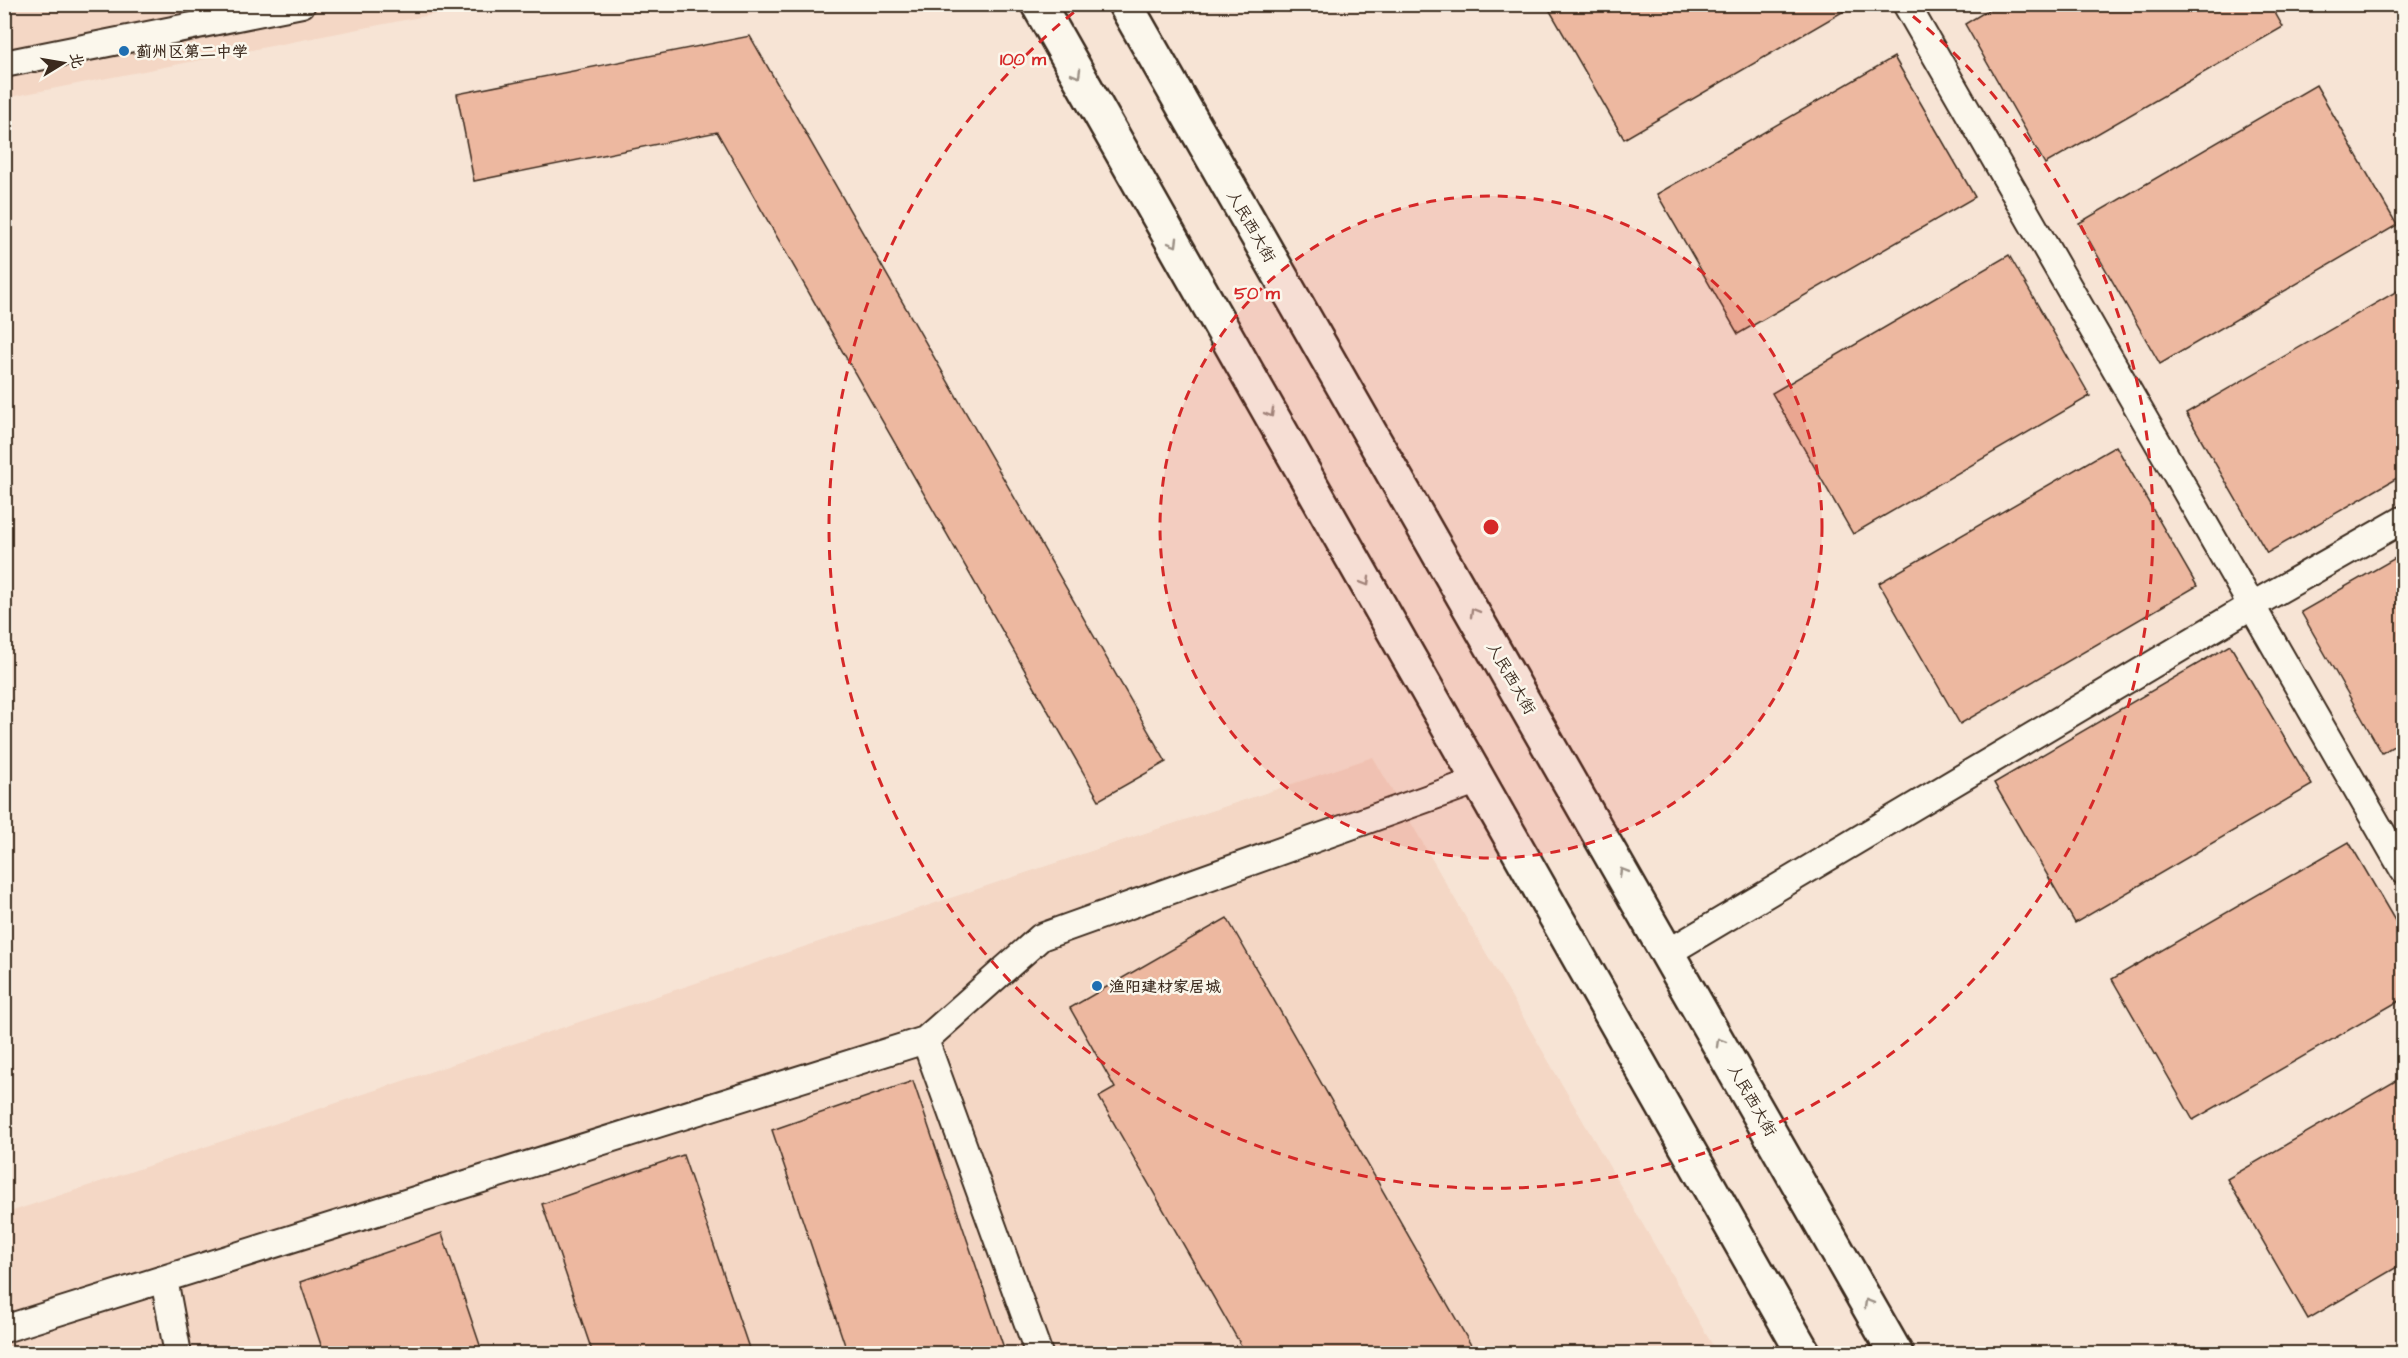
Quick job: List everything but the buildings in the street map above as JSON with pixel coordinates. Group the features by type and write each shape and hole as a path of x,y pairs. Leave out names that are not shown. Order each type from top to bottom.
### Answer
{"main road":[{"path":"1038,4 1804,1353"},
{"name":"人民西大街","path":"1125,4 1669,952 1896,1353"}],"lane":[{"path":"4,64 302,4"},
{"path":"1906,4 2403,871"},
{"path":"1669,952 2403,519"},
{"path":"4,1329 925,1040 1041,937 1479,780"},
{"path":"925,1040 1039,1353"},
{"path":"164,1279 178,1353"}],"shaded area":[{"name":"蓟州区第二中学","path":"5,5 482,5 5,98"},
{"name":"渔阳建材家居城","path":"1373,757 1717,1353 5,1353 4,1214"}],"place":[{"name":"蓟州区第二中学","path":"124,51"},
{"name":"渔阳建材家居城","path":"1097,986"}]}
